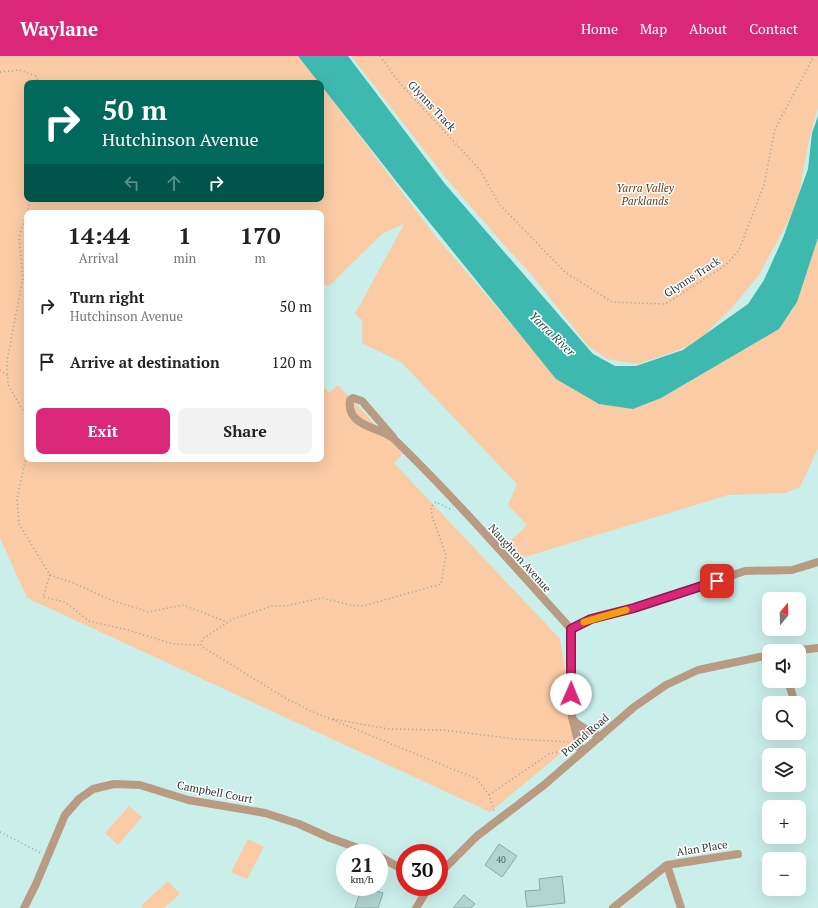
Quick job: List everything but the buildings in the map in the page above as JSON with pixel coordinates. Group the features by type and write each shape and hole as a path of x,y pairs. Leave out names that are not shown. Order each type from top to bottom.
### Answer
{"street":[{"name":"Naughton Avenue","path":"393,438 372,429 355,418 351,410 350,400 353,398 362,401 393,438 444,490 571,629"},
{"path":"579,748 572,717 571,629 591,619 634,608 745,571 792,570 818,562"},
{"path":"806,649 818,648"},
{"name":"Pound Road","path":"448,865 477,836 544,785 579,748 600,737 634,707 666,685 698,670 762,656"},
{"path":"572,717 578,725 600,737"},
{"name":"Campbell Court","path":"24,908 65,815 79,799 93,789 114,784 140,785 188,800 265,813 299,824 347,844"},
{"name":"Alan Place","path":"613,908 667,865 738,854"},
{"path":"667,865 681,908"},
{"path":"416,908 423,896"}],"path":[{"name":"Glynns Track","path":"380,56 398,81 480,170 499,204 565,272 612,302 665,304 726,266 739,250 764,185 775,129 814,56"},
{"path":"0,72 19,70 36,76 38,80"},
{"path":"24,221 19,237 23,278 7,361 8,385 24,412"},
{"path":"0,370 8,376"},
{"path":"25,462 17,499 19,524 50,575 76,584 111,600 148,612 183,605 228,623"},
{"path":"201,646 202,639 228,623 272,606 286,606 322,598 350,606 363,606 441,584 446,555 432,516 431,507 436,502 451,510"},
{"path":"50,575 43,597 65,602 89,621 128,630 173,644 201,646 287,699 329,718 477,779 489,795 494,811 495,823"},
{"path":"329,718 388,729 443,730 579,748"},
{"path":"489,795 549,754 579,748"},
{"path":"0,832 48,856"}],"green space":[{"path":"0,56 299,56 318,80 24,80 24,202 324,202 324,89 433,233 548,367 573,389 618,407 638,407 661,398 779,328 793,309 818,240 818,448 800,487 785,493 728,495 518,559 505,546 527,525 508,505 517,484 401,362 362,343 362,320 355,314 404,224 383,233 329,286 324,285 324,210 24,210 24,462 324,462 324,387 329,393 338,385 403,454 394,463 560,639 577,740 490,812 27,598 0,538"},
{"name":"Yarra Valley Parklands","path":"351,56 818,56 818,107 809,140 799,193 791,216 759,275 730,310 705,334 687,347 638,364 607,359 587,345 531,274 445,177"},
{"path":"129,806 142,817 118,845 105,833"},
{"path":"248,839 264,847 247,879 231,872"},
{"path":"168,881 180,894 164,908 143,908 141,906"}],"water":[{"name":"Yarra River","path":"298,56 348,56 445,184 593,354 615,366 636,366 683,350 748,304 764,280 783,238 808,169 812,133 818,116 818,238 797,302 779,329 661,398 633,409 599,404 556,379 324,89 324,80 317,80"}],"slow traffic":[{"path":"584,622 626,610"}],"route":[{"path":"571,694 571,629 591,619 634,608 717,581"}]}
